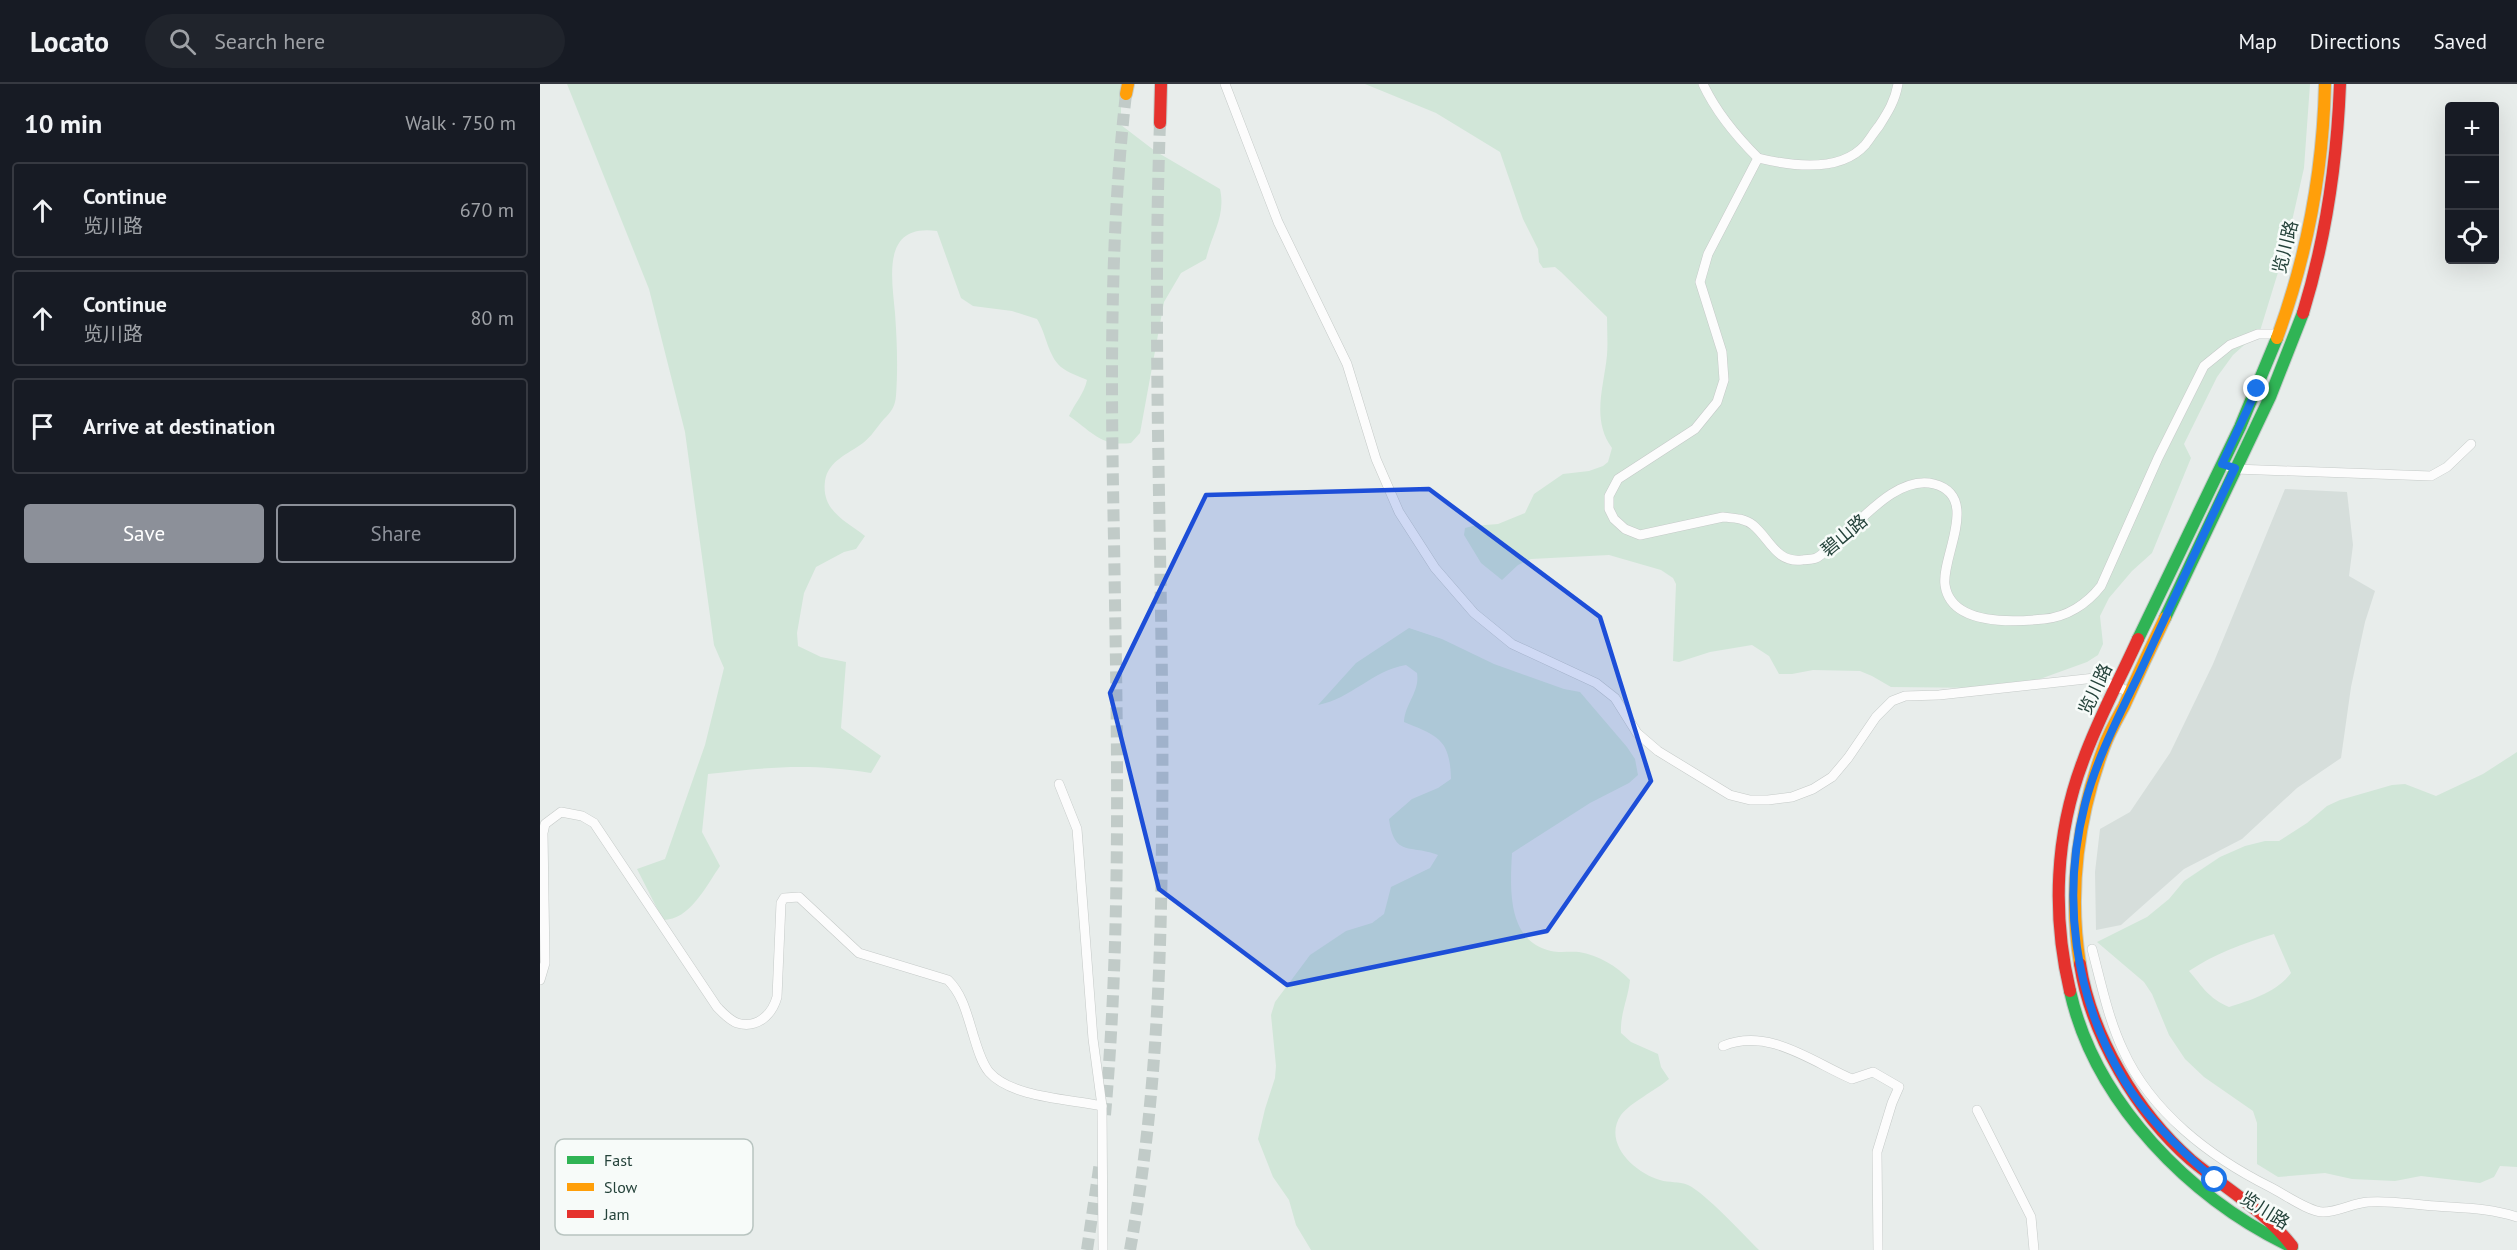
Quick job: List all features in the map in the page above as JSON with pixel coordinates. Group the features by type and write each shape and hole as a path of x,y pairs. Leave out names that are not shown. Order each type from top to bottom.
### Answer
{"street":[{"path":"1160,123 1161,84"},
{"path":"1226,84 1278,222 1347,364 1376,459 1395,502 1429,559 1474,613 1512,644 1596,683 1615,698 1637,733 1659,751 1730,795 1750,800 1768,800 1792,796 1813,789 1832,777 1876,717 1892,701 1905,696 1939,695 2095,678 2130,692"},
{"path":"1703,84 1710,100 1743,143 1758,158 1806,166 1833,162 1864,147 1887,114 1895,99 1898,84"},
{"name":"览川路","path":"2294,1249 2268,1237 2181,1172 2144,1132 2105,1081 2083,1033 2065,977 2061,950 2059,862 2063,825 2075,780 2116,686 2257,389 2278,334 2303,255 2315,196 2323,147 2325,84"},
{"name":"览川路","path":"2294,1249 2280,1228 2215,1180 2178,1148 2124,1082 2094,1015 2081,977 2076,948 2074,870 2085,804 2104,746 2271,395 2300,319 2318,259 2330,200 2337,149 2340,84"},
{"name":"碧山路","path":"1758,158 1708,254 1700,282 1722,352 1724,380 1717,402 1695,429 1618,479 1609,496 1609,509 1614,519 1624,529 1640,535 1723,518 1737,518 1752,524 1780,556 1794,561 1815,559 1895,490 1914,482 1936,484 1951,494 1958,509 1957,527 1947,567 1945,586 1951,598 1961,608 1978,618 2012,621 2047,619 2071,611 2089,601 2101,586 2158,458 2204,366 2230,345 2258,334 2278,334"},
{"path":"2222,464 2235,468 2431,476 2447,468 2471,444"},
{"path":"1059,784 1077,829 1093,1039 1102,1106 1103,1250"},
{"path":"540,980 545,963 543,833 545,824 553,817 561,812 572,813 594,823 717,1008 734,1022 748,1024 762,1021 774,1007 777,997 781,903 784,898 799,897 859,953 948,981 958,990 982,1060 990,1072 1002,1083 1016,1090 1102,1106"},
{"path":"2061,950 2076,948"},
{"path":"2092,949 2119,1041 2129,1063 2169,1116 2242,1172 2318,1211 2328,1212 2363,1202 2398,1202 2484,1209 2517,1217"},
{"path":"1724,1046 1736,1041 1777,1042 1852,1079 1873,1072 1899,1087 1877,1152 1878,1250"},
{"path":"1977,1110 2031,1217 2034,1250"}],"highlighted area":[{"path":"1429,489 1600,617 1651,781 1547,931 1287,985 1159,889 1110,693 1206,495"}],"shaded area":[{"path":"2285,489 2347,492 2353,545 2349,576 2375,591 2365,622 2351,687 2341,758 2297,788 2242,839 2184,869 2121,925 2096,930 2095,872 2100,829 2130,812 2170,753 2213,664"}],"green space":[{"path":"567,84 1121,84 1121,125 1155,151 1220,189 1220,216 1206,259 1181,273 1164,302 1140,433 1131,443 1112,443 1097,437 1069,416 1087,380 1061,367 1050,351 1037,319 1012,311 973,306 961,298 937,231 919,231 906,236 898,244 892,270 897,354 895,403 891,412 869,438 834,463 825,481 827,500 831,508 865,536 856,549 844,552 816,567 804,593 797,633 798,646 821,657 846,662 841,728 881,756 871,773 828,768 789,767 708,774 702,832 720,866 689,908 673,918 663,920 637,869 665,859 705,745 724,668 714,645 685,432 649,289"},
{"path":"1365,84 2310,84 2304,168 2287,243 2260,331 2233,355 2217,377 2184,444 2191,458 2152,553 2132,571 2109,598 2100,616 2103,644 2098,655 2087,662 2040,679 1987,688 1891,687 1860,671 1813,670 1779,674 1769,656 1752,645 1710,652 1679,662 1673,661 1676,584 1673,578 1661,570 1609,555 1531,559 1518,565 1502,580 1481,563 1464,535 1465,528 1498,524 1525,513 1534,494 1563,474 1589,471 1608,462 1612,448 1602,426 1600,414 1607,355 1607,317 1555,267 1543,268 1539,262 1538,249 1523,219 1500,152 1436,113"},
{"path":"1409,628 1442,639 1494,664 1564,689 1580,692 1635,759 1638,775 1629,783 1590,803 1512,853 1511,882 1514,912 1526,937 1537,945 1551,951 1579,952 1600,958 1630,980 1621,1033 1631,1042 1658,1054 1661,1067 1669,1079 1621,1115 1616,1126 1618,1146 1632,1164 1641,1171 1663,1181 1685,1184 1695,1189 1724,1214 1759,1250 1311,1250 1296,1225 1289,1200 1273,1177 1258,1139 1275,1078 1271,1015 1275,1002 1310,955 1346,931 1372,923 1384,914 1391,887 1430,868 1438,855 1400,845 1391,831 1389,819 1412,799 1438,788 1451,779 1445,747 1426,731 1404,722 1417,680 1417,673 1406,665 1383,673 1330,702 1318,705 1356,663"},
{"path":"2517,752 2517,1167 2500,1166 2494,1177 2480,1183 2421,1176 2395,1181 2352,1179 2325,1173 2278,1177 2257,1164 2257,1123 2253,1111 2204,1077 2185,1059 2169,1035 2152,994 2144,982 2097,942 2147,917 2169,899 2184,881 2220,857 2245,846 2265,841 2279,841 2307,823 2327,806 2340,800 2392,785 2405,784 2436,796 2483,774","holes":["2274,934 2291,973 2271,990 2229,1007 2211,996 2189,971 2209,959"]}],"tunnel":[{"path":"1105,1115 1114,972 1117,828 1112,317 1120,150 1126,94"},
{"path":"1130,1250 1139,1199 1151,1096 1160,941 1162,659 1157,391 1160,123"},
{"path":"1087,1250 1100,1162"}],"traffic: fast":[{"path":"2165,618 2270,397 2303,313"},
{"path":"2138,639 2240,427 2277,338"},
{"path":"2070,991 2083,1032 2101,1072 2125,1109 2152,1143 2218,1202 2254,1227 2292,1247"}],"traffic: slow":[{"path":"1126,94 1128,84"},
{"path":"2277,338 2297,276 2312,213 2321,149 2325,84"},
{"path":"2080,964 2075,881 2088,800 2106,742 2165,618"}],"traffic: jam":[{"path":"1160,123 1161,84"},
{"path":"2303,313 2318,257 2329,200 2340,84"},
{"path":"2070,991 2060,933 2059,904 2059,875 2067,817 2089,745 2138,639"},
{"path":"2080,964 2094,1018 2106,1045 2119,1071 2152,1120 2191,1160 2269,1221 2292,1246"}],"route":[{"path":"2215,1180 2178,1148 2124,1082 2108,1051 2081,977 2075,943 2074,870 2077,841 2085,804 2104,746 2235,468 2222,464 2257,389"}]}
